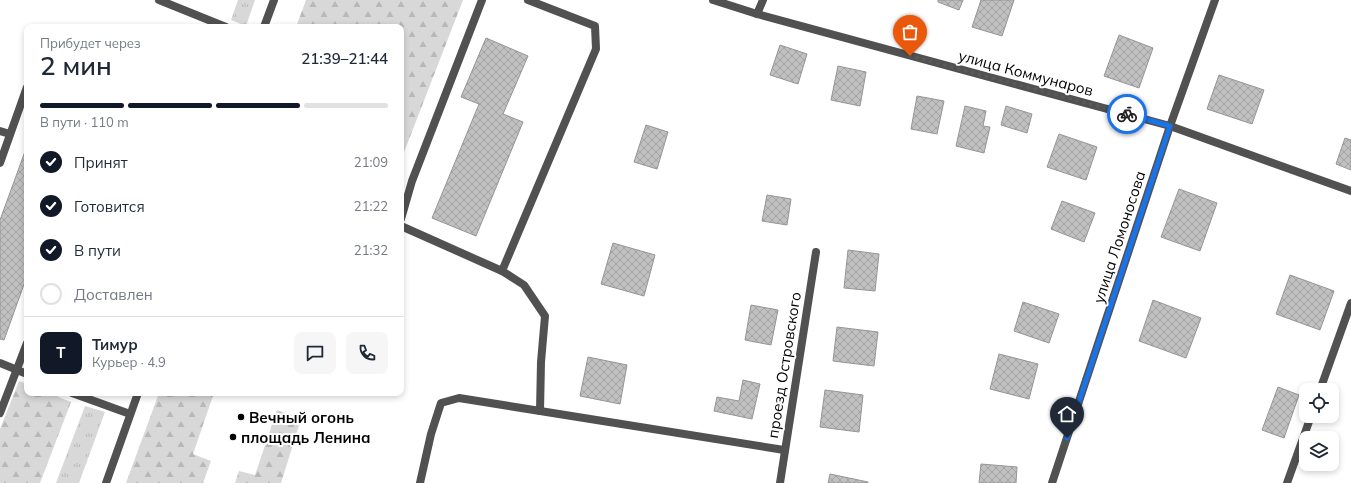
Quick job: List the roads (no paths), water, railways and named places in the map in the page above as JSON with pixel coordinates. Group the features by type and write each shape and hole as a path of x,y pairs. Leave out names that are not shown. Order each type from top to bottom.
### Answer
{"street":[{"path":"159,0 219,24"},
{"path":"265,24 274,0"},
{"path":"404,209 412,181 482,0"},
{"name":"улица Коммунаров","path":"713,0 757,14 1170,126 1351,191"},
{"path":"757,14 763,0"},
{"name":"улица Ломоносова","path":"1052,483 1170,126 1215,0"},
{"path":"502,271 596,49 595,26 534,1"},
{"path":"0,163 24,95"},
{"path":"0,131 10,134"},
{"path":"404,227 502,271 524,285 545,316 540,411"},
{"name":"проезд Островского","path":"780,483 816,252"},
{"path":"1322,383 1351,303"},
{"path":"0,413 24,351"},
{"path":"0,363 24,372"},
{"path":"80,396 130,414"},
{"path":"106,483 137,396"},
{"path":"420,483 431,434 441,403 459,398 784,450"},
{"path":"1287,483 1308,423"}],"place":[{"name":"Вечный огонь","path":"241,417"},
{"name":"площадь Ленина","path":"233,437"}]}
